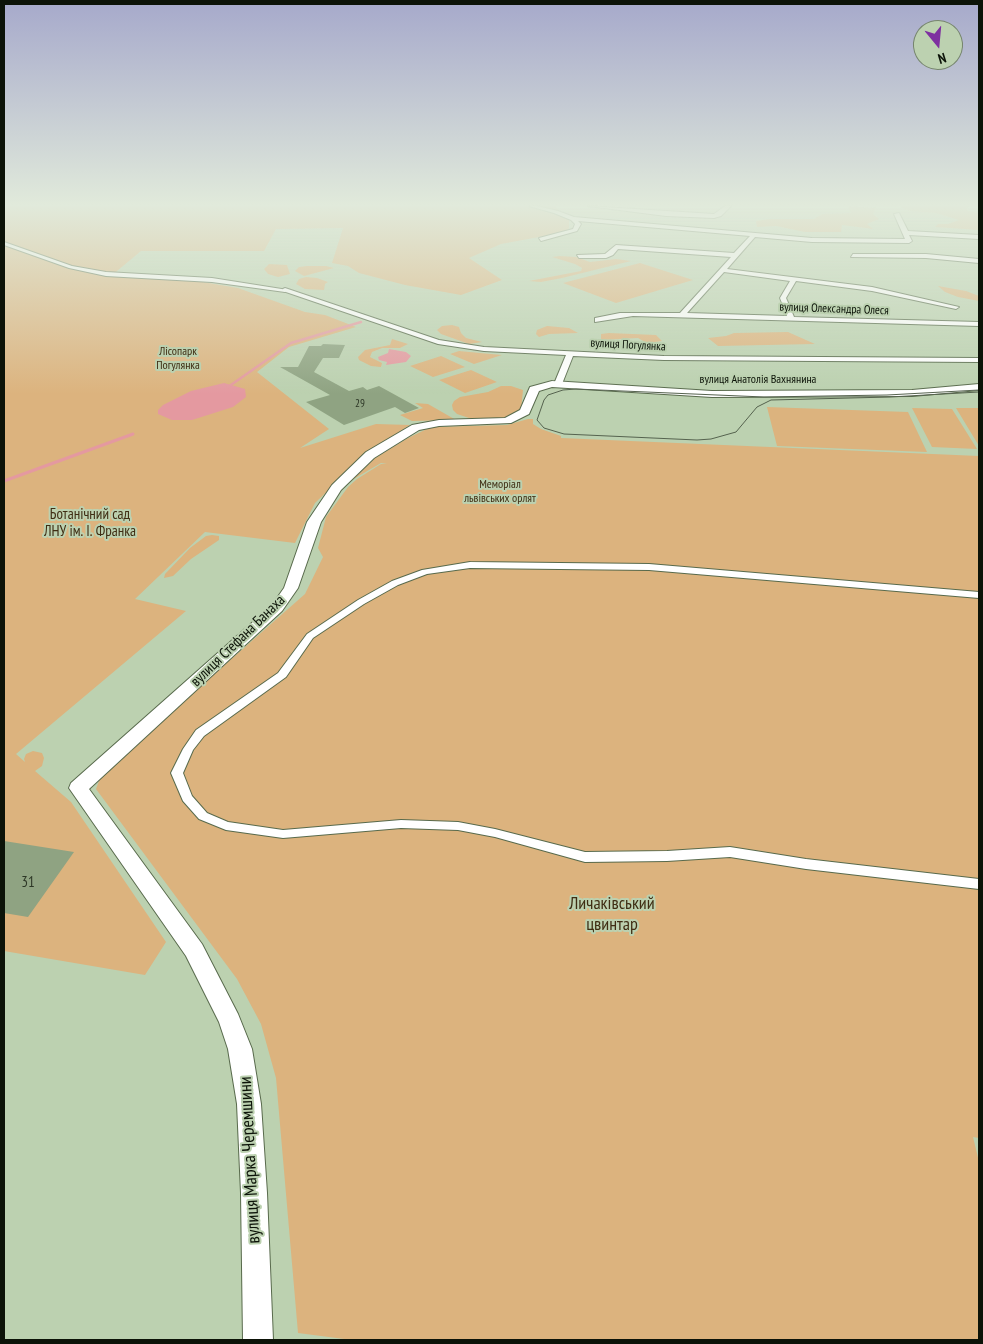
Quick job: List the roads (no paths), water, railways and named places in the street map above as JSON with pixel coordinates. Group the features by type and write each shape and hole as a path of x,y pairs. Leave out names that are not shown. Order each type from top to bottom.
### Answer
{"street":[{"path":"80,269 106,274 205,279 285,290"},
{"path":"681,316 721,270 872,289 956,307"},
{"path":"792,319 783,298 794,279"},
{"name":"вулиця Погулянка","path":"285,290 438,342 484,349 731,360 979,360"},
{"name":"вулиця Олександра Олеся","path":"598,320 620,315 979,324"},
{"path":"558,384 570,354"},
{"name":"вулиця Анатолія Вахнянина","path":"537,387 558,384 748,394 912,393 979,387"},
{"name":"вулиця Стефана Банаха","path":"78,788 277,608 291,588 314,522 336,488 370,455 400,435 423,425 448,422 494,422 517,417 525,412 532,391 537,387"},
{"path":"979,595 649,567 470,565 424,572 395,582 310,636 282,675 200,734 188,749 177,773 187,798 203,816 226,826 283,834 401,824 458,826 495,833 585,857 667,856 730,852 806,864 979,884"},
{"name":"вулиця Марка Черемшини","path":"78,788 194,950 230,1022 240,1048 249,1104 254,1194 258,1340"}],"waterway":[{"path":"228,387 291,343 361,322"},
{"path":"4,481 133,434"}],"tram line":[{"path":"979,390 887,395 764,397 576,389 563,390 548,395 544,400 537,420 544,428 564,434 697,440 711,439 736,432 757,407 771,400 890,397 979,392"}],"park label":[{"name":"Лісопарк Погулянка","path":"178,359"},
{"name":"Меморіал львівських орлят","path":"500,492"},
{"name":"Ботанічний сад ЛНУ ім. І. Франка","path":"90,524"},
{"name":"Личаківський цвинтар","path":"612,914"}]}
